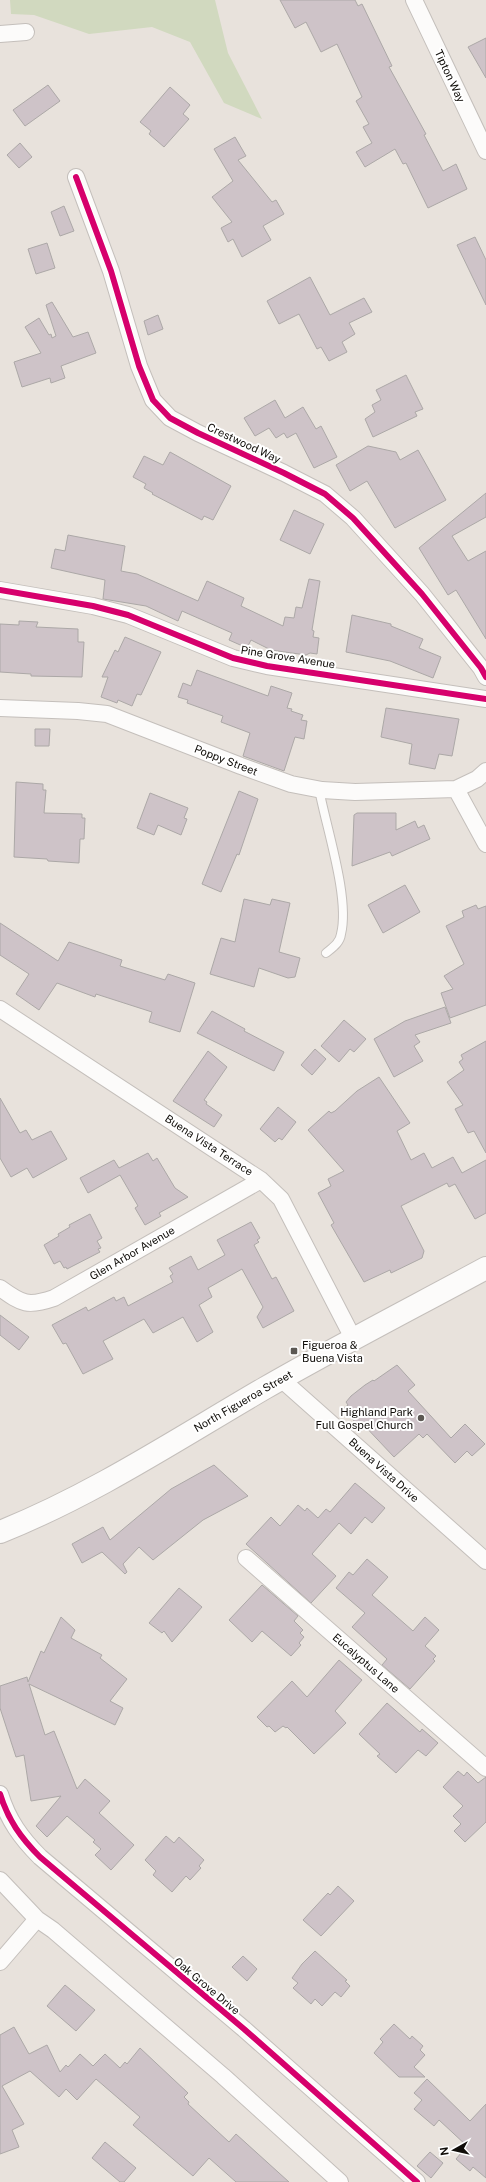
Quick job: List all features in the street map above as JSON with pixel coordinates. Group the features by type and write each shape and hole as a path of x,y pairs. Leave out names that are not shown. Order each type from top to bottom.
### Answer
{"main road":[{"name":"North Figueroa Street","path":"0,1532 30,1520 105,1481 281,1379 486,1268"}],"street":[{"name":"Tipton Way","path":"414,0 486,151"},
{"path":"0,34 26,32"},
{"name":"Crestwood Way","path":"76,176 111,271 139,366 152,400 170,418 177,422 284,472 330,498 353,518 422,594 481,668 486,677"},
{"name":"Pine Grove Avenue","path":"0,590 93,606 128,616 233,658 260,664 486,698"},
{"name":"Poppy Street","path":"0,708 78,711 107,714 291,784 319,789 355,792 456,789"},
{"path":"486,771 477,779 456,789 486,844"},
{"name":"Buena Vista Terrace","path":"0,1009 261,1180 280,1199 354,1340"},
{"name":"Glen Arbor Avenue","path":"0,1288 17,1300 36,1304 54,1298 261,1180"},
{"name":"Buena Vista Drive","path":"281,1379 486,1561"},
{"name":"Eucalyptus Lane","path":"246,1558 486,1768"},
{"name":"Oak Grove Drive","path":"0,1794 6,1812 22,1838 40,1857 244,2029 417,2182"},
{"path":"0,1880 37,1919 54,1930 222,2076 340,2182"},
{"path":"0,1962 37,1919"}],"lane":[{"path":"319,789 341,899 341,934 339,942 326,953"}],"green space":[{"path":"10,0 215,0 228,53 262,119 224,103 190,42 152,27 89,34 34,15 11,14"}],"building":[{"path":"280,0 355,0 358,6 362,4 392,66 389,67 426,134 424,135 443,171 456,164 467,189 428,208 406,163 403,164 395,149 365,167 356,152 372,143 363,127 369,124 356,101 362,97 337,44 321,52 306,22 295,28"},
{"path":"486,38 486,78 468,47"},
{"path":"48,85 60,101 25,126 13,110"},
{"path":"170,87 190,105 183,114 189,119 164,147 149,134 151,131 140,122"},
{"path":"235,137 246,156 238,160 272,202 276,200 284,214 263,226 271,240 242,257 233,239 228,242 221,228 232,222 212,197 233,181 214,149"},
{"path":"20,143 32,157 19,168 7,155"},
{"path":"64,206 74,231 60,236 51,212"},
{"path":"475,237 486,260 486,305 457,245"},
{"path":"47,243 55,268 36,274 28,249"},
{"path":"310,277 330,315 364,298 372,312 349,323 355,334 342,342 347,352 329,361 321,347 317,349 299,314 279,324 267,301"},
{"path":"52,302 73,337 88,332 96,353 61,366 65,378 51,383 50,378 22,387 14,362 41,353 25,327 39,318 49,335 51,334 52,338 56,336 46,305"},
{"path":"158,315 163,329 148,335 144,321"},
{"path":"406,375 423,409 415,412 417,416 373,437 365,419 375,412 372,405 381,400 376,390"},
{"path":"275,400 285,418 303,407 316,429 321,426 337,457 314,468 296,433 287,438 284,433 276,438 269,428 255,436 244,418"},
{"path":"368,446 396,452 400,460 418,450 446,500 395,528 367,481 350,491 336,465"},
{"path":"170,452 231,486 213,520 204,516 202,520 152,494 153,493 144,488 146,484 133,477 144,456 163,465"},
{"path":"486,493 486,517 452,536 468,561 486,551 486,639 456,590 448,595 419,548"},
{"path":"294,510 324,524 310,554 280,540"},
{"path":"68,535 125,546 121,571 137,574 198,601 207,581 244,598 241,606 283,626 285,617 294,618 296,607 302,608 309,579 320,581 312,630 314,631 313,637 319,638 317,654 310,653 306,655 271,650 251,640 247,648 229,640 232,633 182,611 178,621 146,606 103,599 105,580 51,568 55,549 65,551"},
{"path":"352,615 391,624 391,626 423,639 419,648 441,657 433,678 390,661 346,652"},
{"path":"19,621 38,622 36,627 78,629 78,642 84,642 82,677 31,676 31,674 0,672 0,624 19,625"},
{"path":"125,637 161,652 141,695 137,694 132,706 118,700 117,703 101,697 108,677 102,677 115,650 118,652"},
{"path":"197,670 268,696 271,686 292,693 287,708 303,715 301,720 307,721 304,739 295,737 284,771 243,756 250,733 221,722 223,716 187,703 188,700 178,697 183,683 191,686"},
{"path":"386,708 459,719 452,756 439,754 435,769 409,764 412,744 381,737"},
{"path":"35,729 50,729 49,746 35,746"},
{"path":"16,782 43,784 43,790 46,790 44,813 82,814 82,818 85,818 84,839 80,839 79,863 14,857"},
{"path":"239,791 258,799 239,855 237,854 221,892 202,884"},
{"path":"150,793 188,808 184,818 187,819 181,835 158,825 154,835 137,828"},
{"path":"357,813 396,813 396,830 415,821 418,828 424,825 430,839 392,856 390,852 352,866 354,815"},
{"path":"405,885 420,912 383,933 368,905"},
{"path":"244,899 270,905 272,899 290,903 279,952 300,958 295,977 288,978 259,968 254,987 210,974 221,938 235,942"},
{"path":"476,905 478,909 486,906 486,1005 450,1018 441,993 453,989 444,976 464,964 446,926 464,917 462,911"},
{"path":"0,923 58,961 69,942 122,960 120,966 165,980 168,974 195,983 180,1032 149,1022 152,1012 96,994 95,997 57,983 39,1010 16,994 29,974 0,955"},
{"path":"445,1007 451,1023 415,1035 420,1042 414,1046 423,1061 394,1077 374,1039 405,1021"},
{"path":"212,1011 245,1029 244,1031 284,1052 274,1071 197,1033"},
{"path":"344,1020 366,1039 354,1052 350,1049 339,1062 321,1046"},
{"path":"486,1041 486,1153 474,1131 468,1133 455,1109 463,1105 447,1082 464,1070 459,1062 463,1059 461,1055"},
{"path":"315,1049 326,1059 312,1075 301,1065"},
{"path":"208,1051 227,1067 204,1100 207,1102 206,1104 222,1115 214,1127 173,1101"},
{"path":"379,1077 410,1123 397,1131 411,1160 424,1153 432,1168 453,1157 462,1173 486,1160 486,1213 475,1219 455,1184 449,1187 447,1183 401,1206 424,1251 422,1258 391,1273 390,1270 364,1282 331,1225 334,1223 318,1193 331,1186 328,1179 344,1171 308,1130 329,1111 331,1113 335,1111 357,1091"},
{"path":"0,1098 20,1133 26,1130 32,1140 51,1131 67,1159 33,1178 27,1168 11,1177 0,1158"},
{"path":"278,1107 296,1122 282,1140 279,1138 275,1142 260,1129"},
{"path":"148,1153 153,1161 157,1158 175,1188 188,1197 159,1213 161,1216 145,1225 135,1208 138,1206 120,1175 88,1193 80,1178 114,1160 119,1168"},
{"path":"90,1214 102,1238 97,1241 101,1248 98,1249 100,1252 67,1269 66,1267 64,1268 60,1261 54,1264 44,1245 59,1236 58,1234 70,1227 69,1225"},
{"path":"251,1222 260,1238 257,1240 259,1242 254,1245 272,1279 276,1277 294,1311 263,1328 257,1317 263,1307 242,1269 208,1288 212,1297 199,1305 213,1332 197,1342 183,1317 153,1333 144,1319 103,1341 113,1359 83,1374 66,1343 63,1344 52,1325 86,1307 88,1311 114,1297 116,1301 124,1297 128,1306 173,1282 170,1276 173,1274 169,1268 191,1256 198,1270 225,1255 217,1240"},
{"path":"0,1315 29,1337 19,1350 0,1335"},
{"path":"397,1365 415,1385 408,1391 451,1438 465,1424 485,1444 472,1456 467,1451 455,1463 427,1434 423,1438 419,1434 394,1457 361,1422 358,1425 343,1409 348,1405 346,1402 365,1385 373,1380 374,1381"},
{"path":"214,1465 248,1496 203,1520 153,1560 139,1547 123,1564 127,1572 125,1574 102,1552 82,1563 72,1544 103,1527 110,1540 171,1489"},
{"path":"355,1483 385,1508 372,1523 365,1517 351,1534 339,1523 312,1554 336,1576 311,1603 246,1544 271,1517 280,1526 298,1505 305,1511 307,1508 318,1518 326,1509 330,1512"},
{"path":"367,1559 388,1577 372,1595 413,1631 425,1617 439,1630 425,1646 436,1656 433,1659 435,1661 410,1689 382,1665 387,1659 352,1627 365,1613 336,1588 349,1572 353,1575"},
{"path":"262,1585 298,1616 294,1621 303,1630 300,1633 304,1637 299,1643 301,1645 291,1656 262,1631 252,1642 229,1620"},
{"path":"179,1588 202,1607 172,1642 164,1631 162,1633 149,1623"},
{"path":"61,1617 75,1630 71,1638 102,1655 100,1658 127,1679 110,1701 123,1708 115,1725 29,1684 45,1735 54,1731 77,1789 85,1779 110,1801 99,1813 134,1845 111,1870 95,1855 101,1849 93,1842 95,1840 67,1816 47,1837 36,1826 61,1796 31,1801 24,1755 16,1757 0,1708 0,1686 27,1677 28,1682 41,1651 44,1653"},
{"path":"339,1660 362,1680 335,1711 346,1723 314,1754 287,1727 286,1728 283,1726 275,1732 269,1726 267,1727 257,1717 292,1681 307,1697"},
{"path":"387,1703 420,1732 422,1729 438,1743 426,1756 418,1750 396,1773 377,1756 380,1754 359,1734"},
{"path":"458,1771 464,1776 467,1772 478,1783 486,1777 486,1822 465,1842 454,1831 461,1824 453,1816 463,1806 443,1787"},
{"path":"166,1836 174,1843 179,1837 204,1860 199,1866 201,1868 190,1880 186,1876 172,1892 153,1875 156,1871 145,1860"},
{"path":"338,1886 354,1901 321,1936 303,1920 328,1893 330,1895"},
{"path":"315,1951 347,1980 345,1981 350,1986 341,1997 335,1992 322,2006 315,1999 311,2004 293,1988 298,1983 292,1978 302,1964"},
{"path":"243,1956 257,1969 247,1981 232,1967"},
{"path":"65,1985 95,2010 76,2031 47,2006"},
{"path":"394,2024 410,2039 412,2036 423,2046 420,2050 425,2055 414,2067 425,2077 399,2077 374,2053 383,2042 380,2039"},
{"path":"14,2027 29,2054 47,2045 60,2072 66,2065 68,2067 80,2054 93,2066 105,2054 120,2068 125,2062 127,2064 140,2048 188,2093 184,2097 189,2102 188,2104 229,2142 236,2134 289,2182 236,2182 209,2158 193,2176 133,2125 140,2117 96,2079 77,2100 66,2089 59,2097 30,2071 2,2086 24,2124 12,2130 19,2147 0,2154 0,2035"},
{"path":"427,2079 470,2121 486,2104 486,2178 473,2167 470,2171 456,2159 467,2146 439,2120 434,2126 414,2109 422,2100 414,2093"},
{"path":"105,2142 136,2168 124,2182 120,2182 92,2158"},
{"path":"430,2152 443,2163 431,2178 417,2166"}],"cycle path":[{"path":"76,177 111,271 139,366 153,400 170,418 325,494 353,518 422,594 481,668 486,677"},
{"path":"0,590 93,606 128,615 233,658 267,666 486,699"},
{"path":"0,1794 7,1812 16,1828 40,1857 244,2029 417,2182"}],"place":[{"name":"Figueroa & Buena Vista","path":"294,1351"},
{"name":"Highland Park Full Gospel Church","path":"421,1418"}]}
